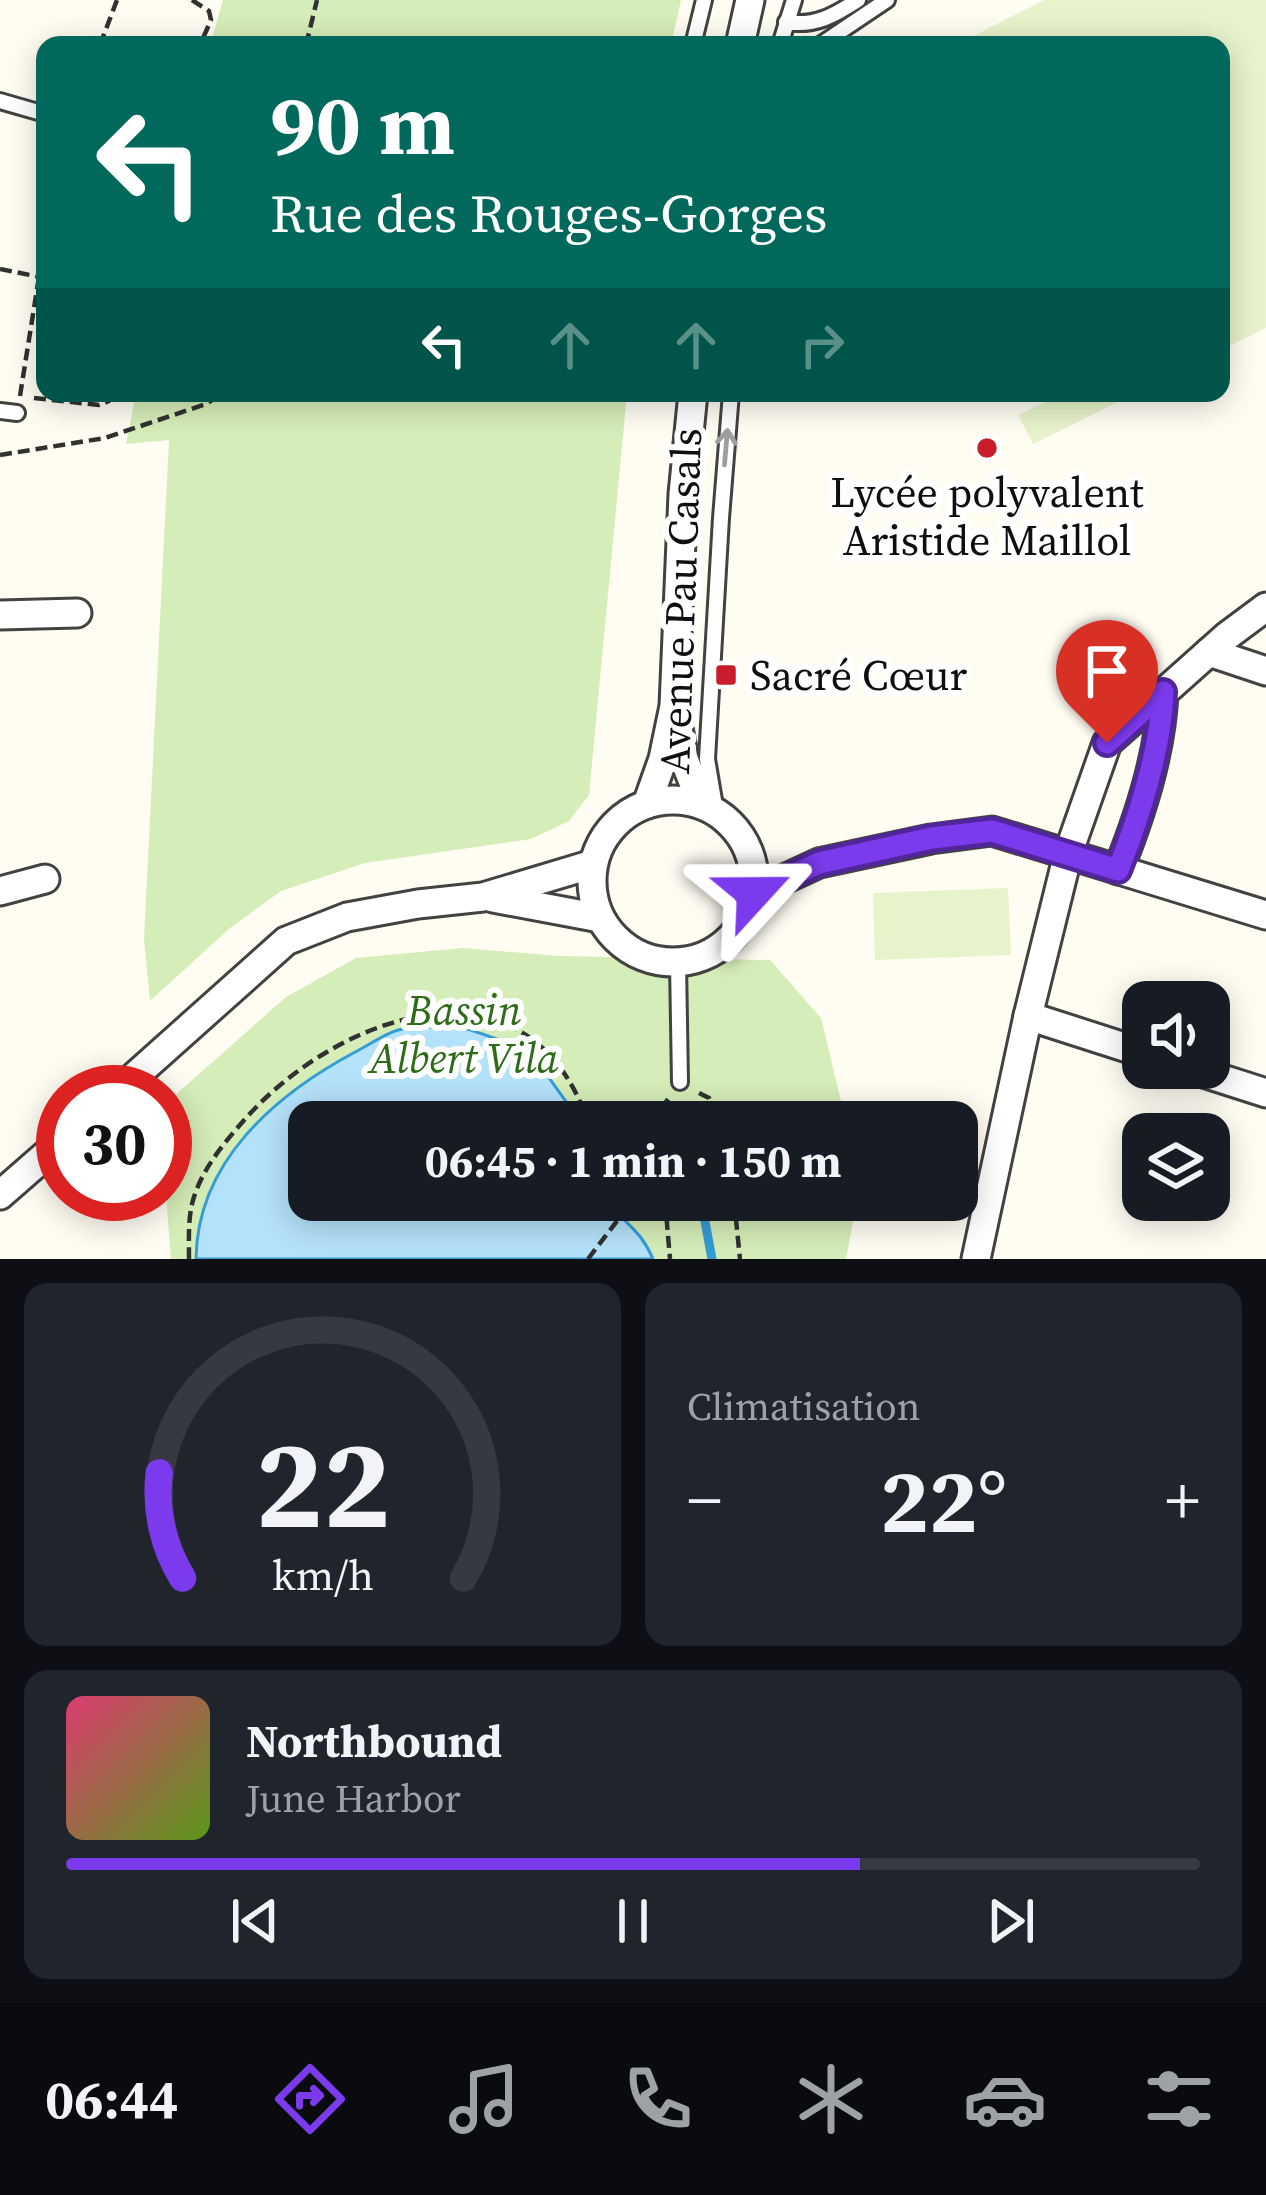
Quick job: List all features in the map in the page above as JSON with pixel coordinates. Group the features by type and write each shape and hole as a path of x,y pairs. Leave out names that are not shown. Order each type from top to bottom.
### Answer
{"street":[{"path":"742,36 750,0"},
{"name":"Avenue Pau Casals","path":"647,804 674,706 683,494 692,402"},
{"path":"976,1259 1068,854 1107,743 1266,607"},
{"path":"0,615 77,614"},
{"path":"1209,652 1266,671"},
{"path":"1118,870 1162,726 1163,692"},
{"name":"Avenue Pau Casals","path":"674,706 684,759 709,809"},
{"path":"674,800 709,809 731,824 750,856 754,893 745,919 728,941 705,956 678,963 654,961 632,952 600,918 592,892 593,864 603,840 629,812 647,804 674,800"},
{"path":"754,893 819,863 932,838 992,831 1266,915"},
{"path":"750,856 819,863"},
{"path":"147,1065 286,941 347,917 484,896 593,864"},
{"path":"0,892 44,880"},
{"path":"484,896 600,918"},
{"path":"1028,1016 1122,1046"},
{"path":"1230,1081 1266,1093"},
{"path":"3,1180 36,1157"}],"lane":[{"path":"695,36 704,0"},
{"path":"782,36 794,0"},
{"path":"786,22 800,25 827,19 858,0"},
{"path":"833,36 887,0"},
{"path":"0,101 36,112"},
{"name":"Avenue Pau Casals","path":"709,809 707,759 730,402"},
{"path":"0,411 17,413"},
{"path":"678,963 680,1082"}],"path":[{"path":"103,36 117,0"},
{"path":"308,36 317,0"},
{"path":"195,1 209,10 211,20 204,36"},
{"path":"0,269 36,276"},
{"path":"36,309 20,396 36,398"},
{"path":"73,402 107,402"},
{"path":"0,455 105,438 209,402"},
{"path":"188,1259 192,1201 209,1164 230,1136 293,1075 393,1020 463,1013 500,1022 539,1042 560,1066 578,1101"},
{"path":"667,1101 680,1082 710,1101"},
{"path":"589,1259 617,1221"},
{"path":"667,1221 670,1259"},
{"path":"736,1221 740,1259"}],"green space":[{"path":"223,0 681,0 673,36 213,36"},
{"path":"1044,0 1266,0 1266,328 1230,346 1230,36 974,36"},
{"path":"134,402 626,402 589,795 569,821 531,839 365,863 281,891 230,928 150,1001 144,939 169,440 126,444"},
{"path":"1045,402 1118,402 1033,444 1018,415"},
{"path":"1008,888 1011,955 875,960 873,893"},
{"name":"Bassin Albert Vila","path":"463,948 559,956 770,960 821,1018 841,1101 288,1101 288,1221 853,1221 846,1259 171,1259 168,1221 192,1221 192,1080 286,997 356,958"}],"water":[{"path":"462,1027 529,1050 566,1101 288,1101 288,1221 626,1221 653,1259 196,1259 210,1191 246,1134 327,1068 393,1032"}],"waterway":[{"path":"705,1221 712,1259"}],"place":[{"name":"Lycée polyvalent Aristide Maillol","path":"987,448"},
{"name":"Sacré Cœur","path":"726,675"}],"route":[{"path":"754,893 819,863 932,838 992,831 1118,870 1162,726 1163,692 1107,743"}]}
